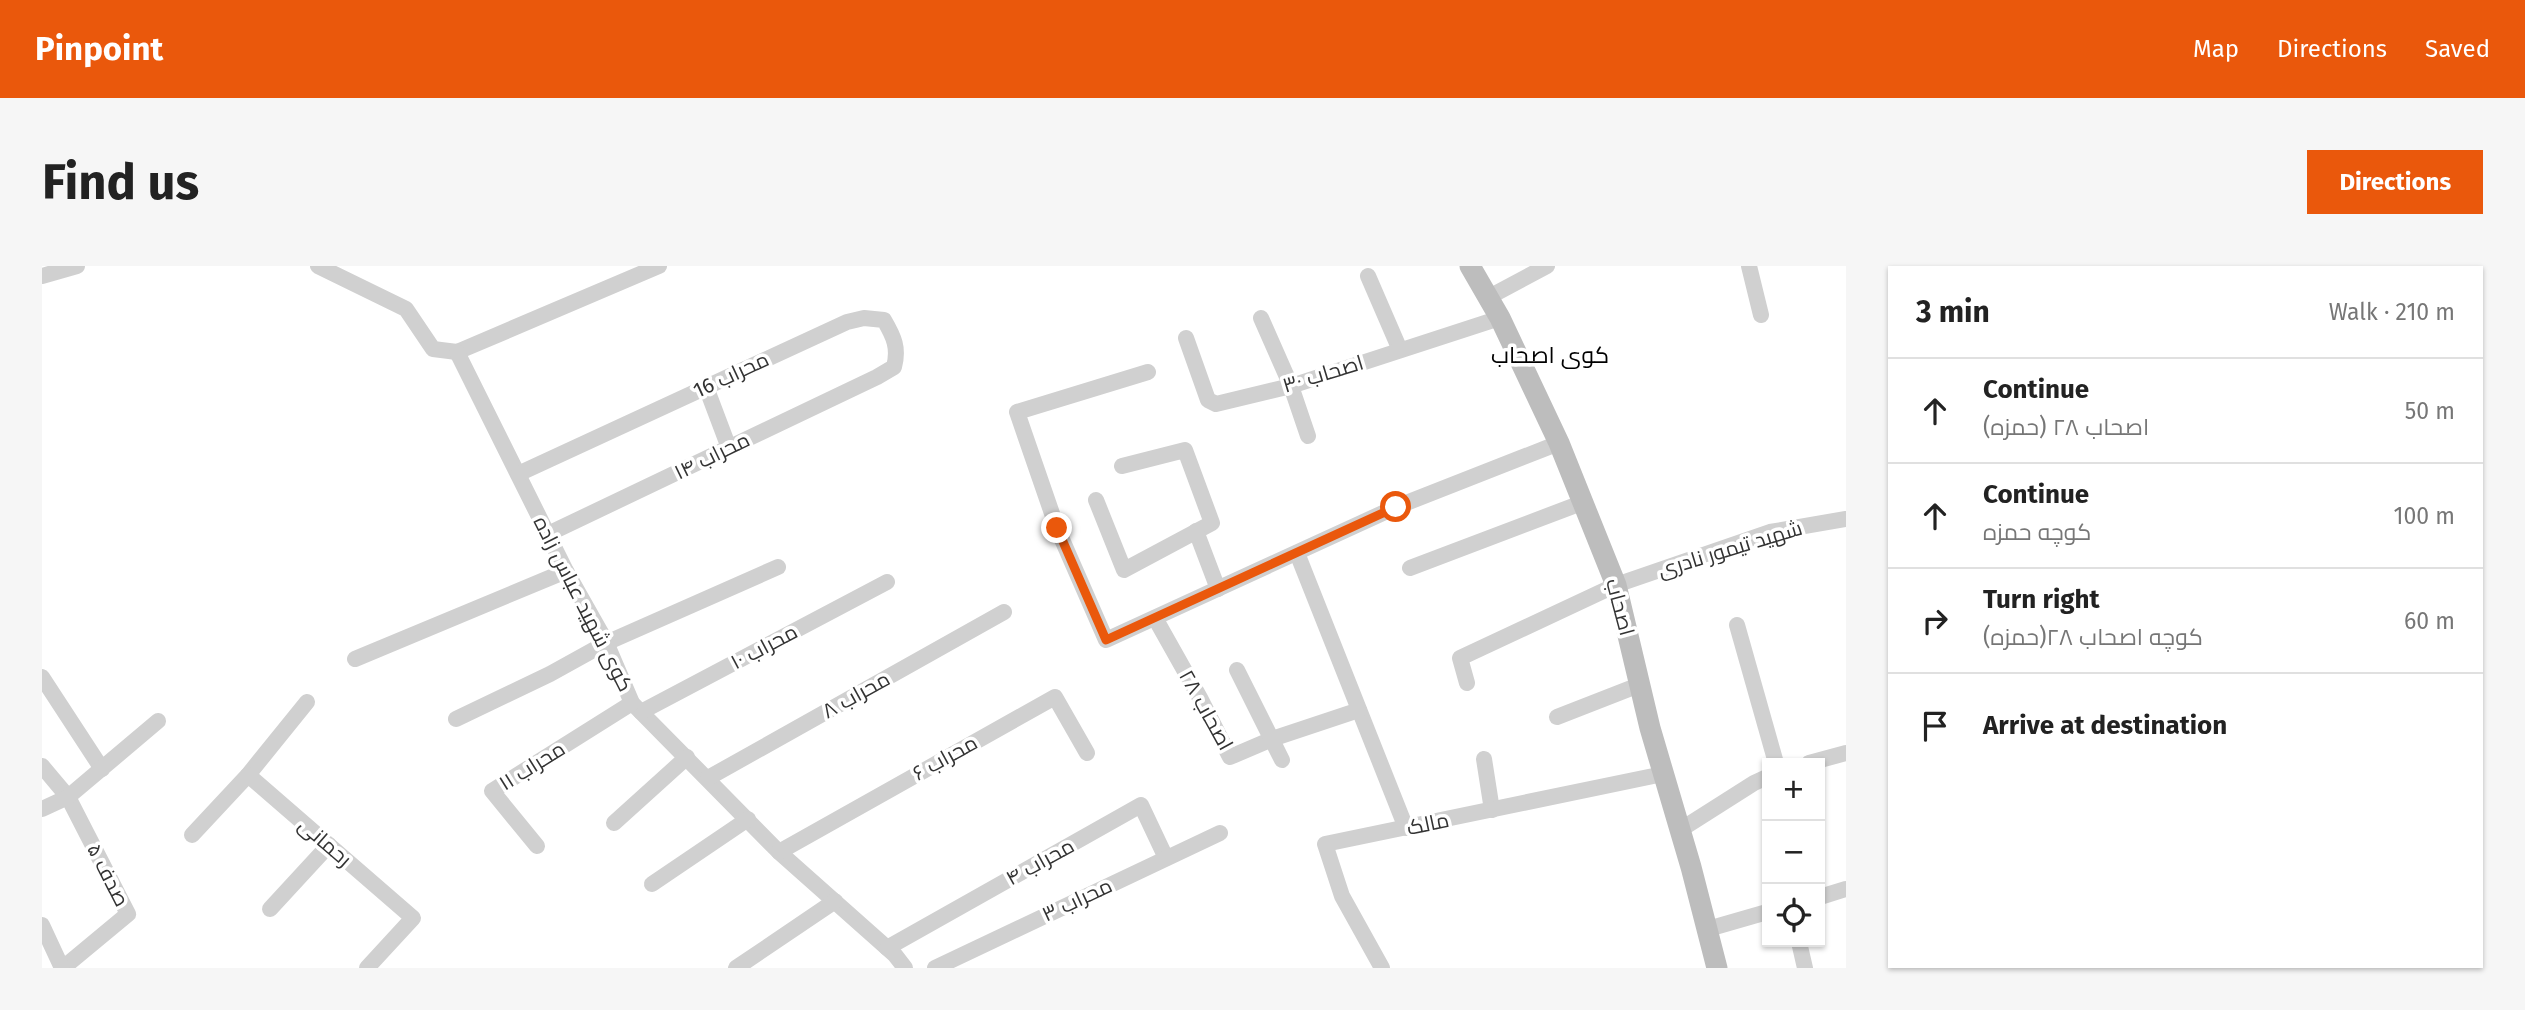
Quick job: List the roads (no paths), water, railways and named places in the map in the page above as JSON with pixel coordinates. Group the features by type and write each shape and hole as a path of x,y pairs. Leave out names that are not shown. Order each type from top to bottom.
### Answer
{"main road":[{"name":"اصحاب","path":"1470,266 1500,318 1559,443 1616,585 1639,685 1717,968"}],"street":[{"path":"42,276 78,266"},
{"path":"318,266 406,309 433,349 457,352 659,266"},
{"path":"1489,297 1547,266"},
{"path":"1749,266 1761,315"},
{"path":"1368,276 1400,350"},
{"name":"محراب 16","path":"517,474 847,323 864,318 884,320 898,351 894,367 877,377"},
{"path":"1261,318 1291,386 1308,436"},
{"name":"اصحاب ۳۰","path":"1186,338 1208,400 1212,403 1291,386 1500,318"},
{"name":"کوی شهید عباس زاده","path":"457,352 637,707 779,852 887,948 905,968"},
{"path":"1148,372 1017,412 1057,528 1106,640 1396,507 1559,443"},
{"name":"محراب ۱۴","path":"548,534 877,377"},
{"path":"706,387 729,448"},
{"path":"1096,500 1124,570 1212,523 1185,450 1122,466"},
{"path":"1410,568 1584,502"},
{"name":"شهید تیمور نادری","path":"1467,683 1460,658 1616,585 1770,532 1846,519"},
{"path":"1196,531 1218,589"},
{"path":"1297,552 1406,828"},
{"path":"456,719 550,674 606,643 778,567"},
{"path":"355,659 566,571"},
{"name":"محراب ۱۰","path":"637,707 887,582"},
{"name":"محراب ۸","path":"708,778 1004,612"},
{"name":"اصحاب ۲۸","path":"1155,618 1230,757 1272,739 1359,710"},
{"path":"1737,625 1775,758"},
{"path":"1237,670 1282,760"},
{"path":"42,677 102,769"},
{"path":"1557,717 1639,685"},
{"name":"محراب ۶","path":"779,852 1055,697 1087,753"},
{"path":"192,835 248,775 307,702"},
{"name":"محراب ۱۱","path":"537,846 492,791 637,707"},
{"path":"42,809 68,797 158,721"},
{"path":"1825,759 1846,753"},
{"path":"614,823 687,757"},
{"path":"1484,760 1492,810"},
{"name":"صدف ۵","path":"42,766 68,797 128,914 62,968"},
{"name":"مالک","path":"1382,968 1342,895 1325,844 1663,774"},
{"name":"رحمانی","path":"248,775 413,918 367,968"},
{"path":"1680,830 1762,779"},
{"name":"محراب ۴","path":"887,948 1141,805 1166,858"},
{"path":"652,884 748,820"},
{"name":"محراب ۳","path":"935,968 1220,833"},
{"path":"271,909 329,845"},
{"path":"1825,895 1846,889"},
{"path":"736,968 835,901"},
{"path":"1708,929 1762,913"},
{"path":"42,925 62,968"},
{"path":"1800,947 1805,968"}],"district":[{"name":"کوی اصحاب","path":"1550,355"}]}
